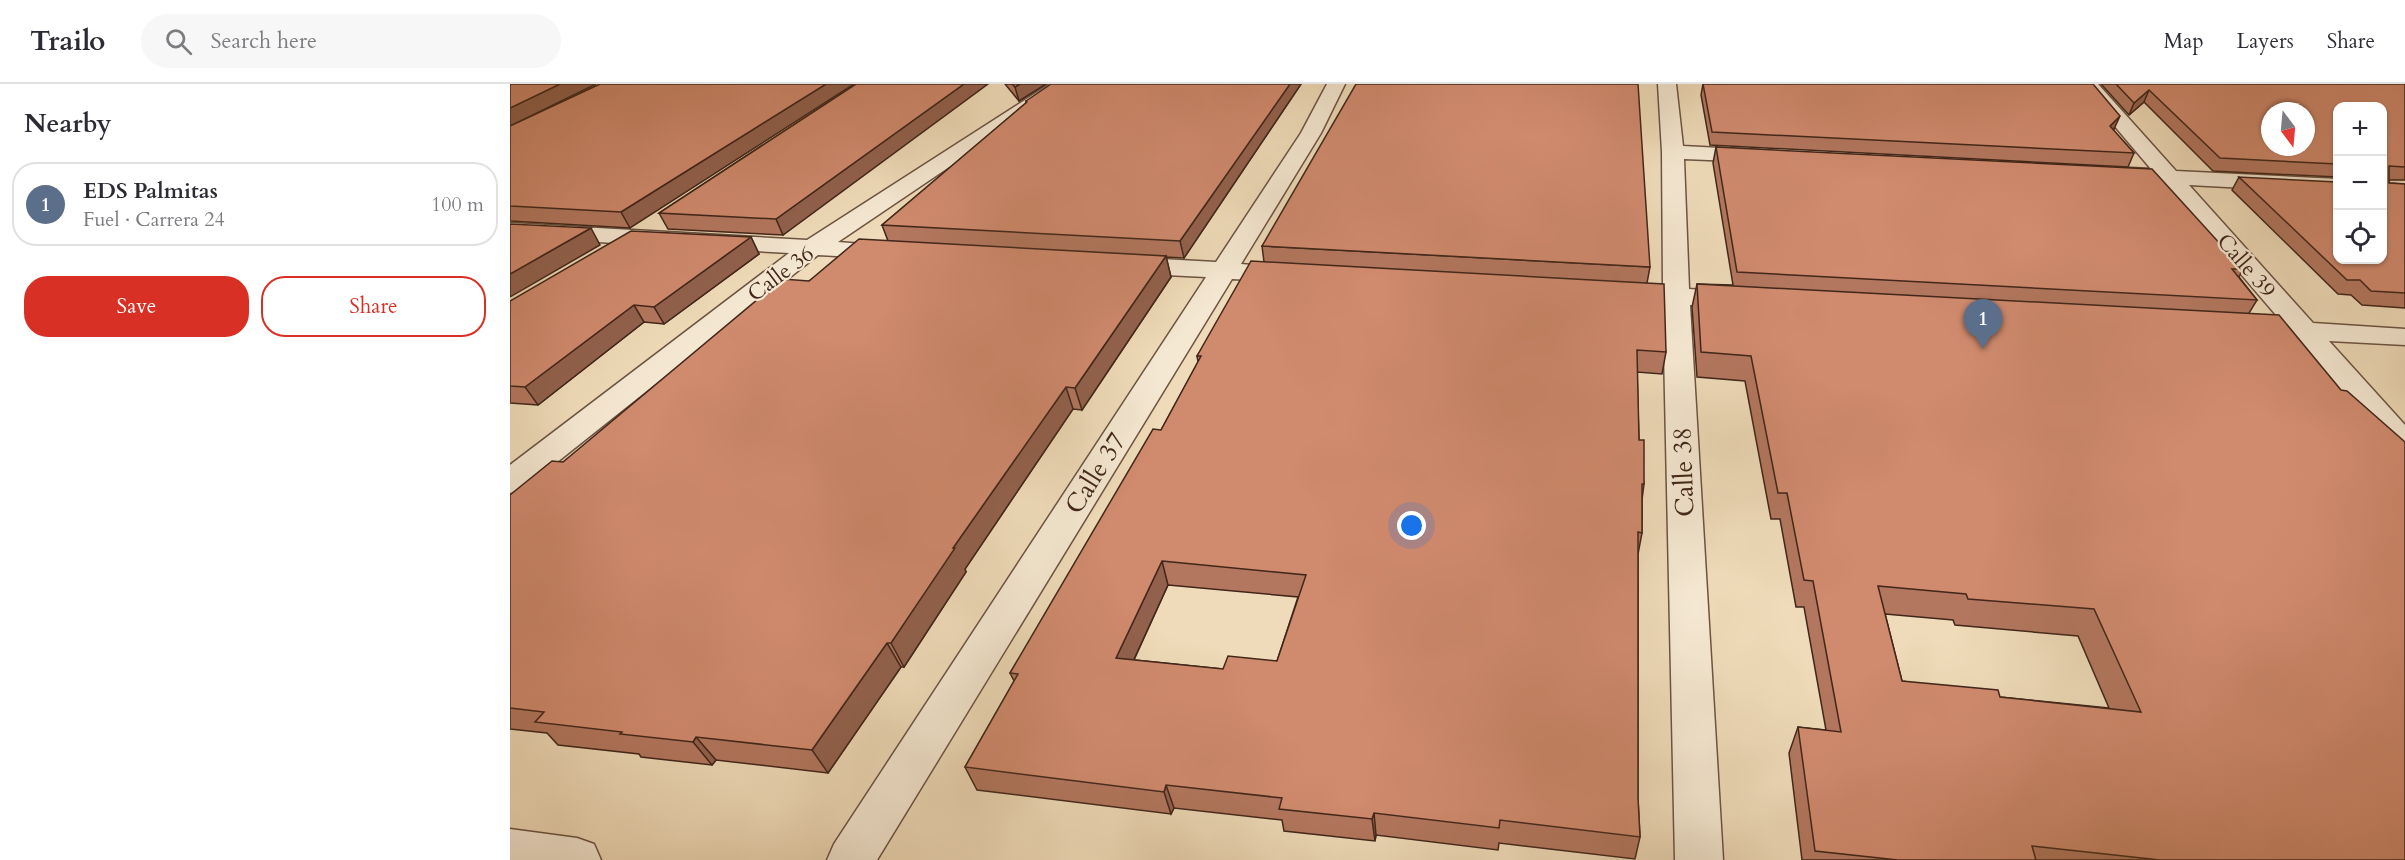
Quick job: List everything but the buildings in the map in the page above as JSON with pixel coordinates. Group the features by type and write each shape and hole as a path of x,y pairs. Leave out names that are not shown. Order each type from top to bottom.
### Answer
{"street":[{"name":"Calle 36","path":"510,482 813,247 1063,84"},
{"name":"Calle 37","path":"851,860 1311,133 1336,84"},
{"name":"Calle 38","path":"1667,84 1673,152 1676,296 1699,860"},
{"name":"Calle 39","path":"2090,84 2405,445"},
{"path":"1673,152 1779,157"},
{"path":"2086,173 2333,186"},
{"path":"597,260 665,218"},
{"path":"510,230 918,253"},
{"path":"1106,264 1318,276"},
{"path":"1593,291 1759,301"},
{"path":"2224,327 2405,337"},
{"path":"510,851 577,860"}],"place":[{"name":"EDS Palmitas","path":"1983,349"}]}
